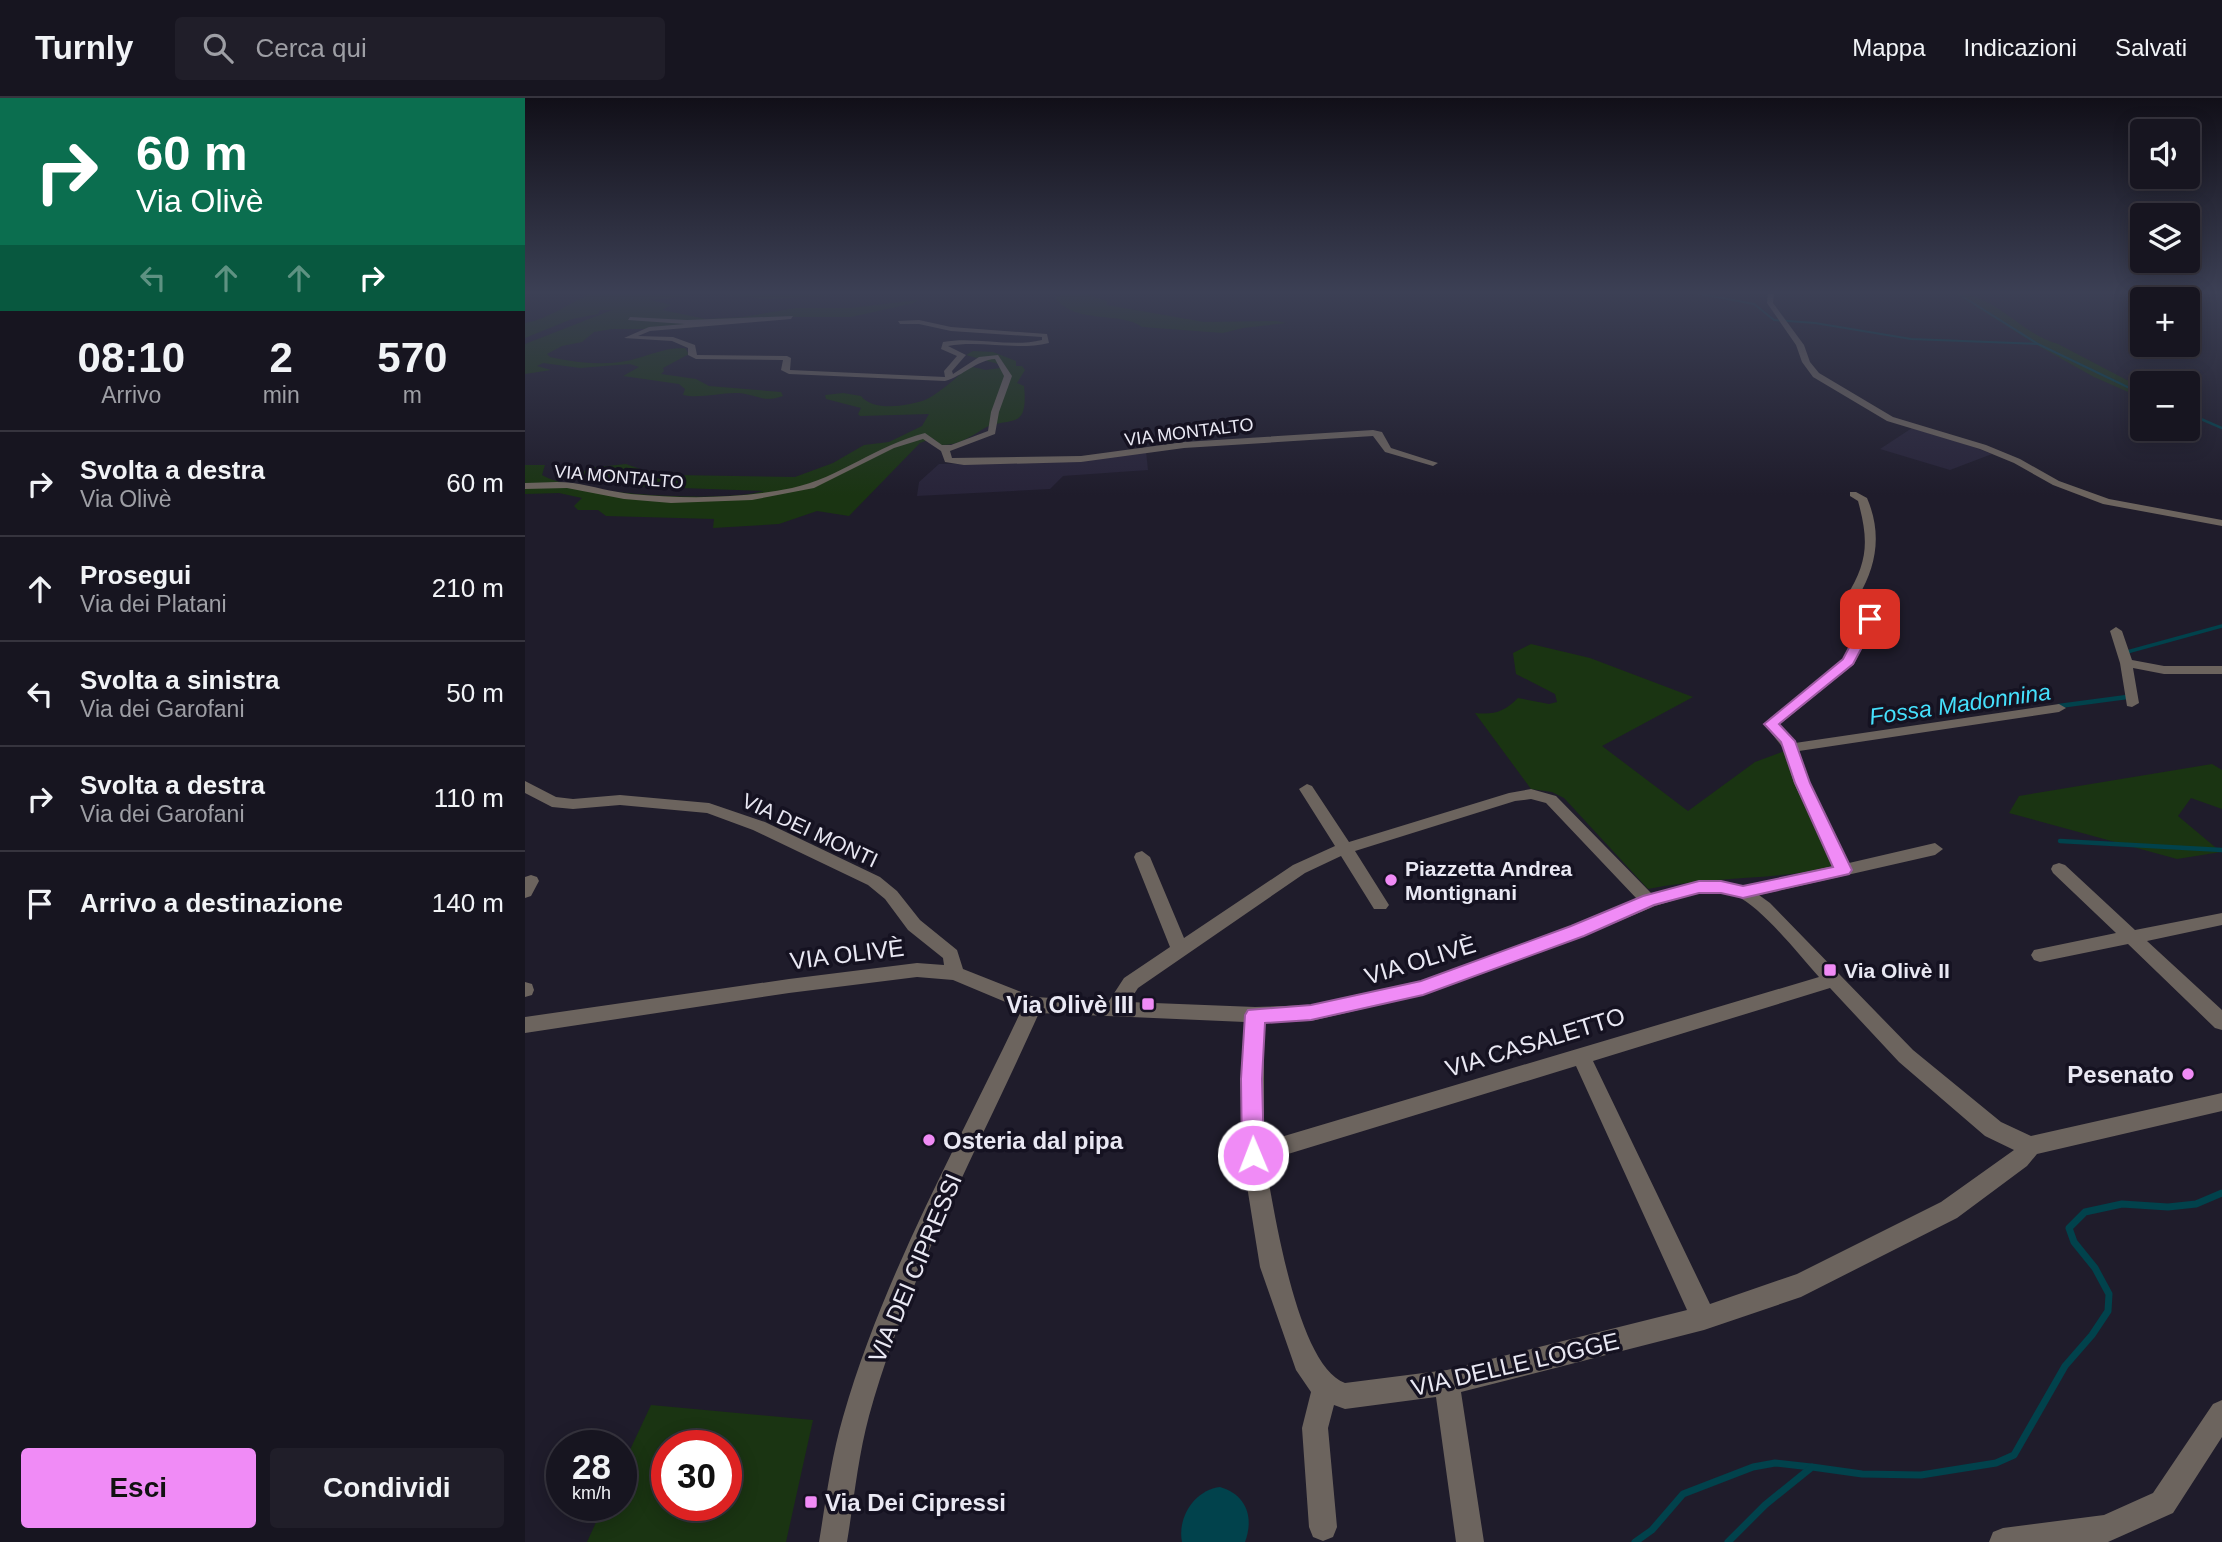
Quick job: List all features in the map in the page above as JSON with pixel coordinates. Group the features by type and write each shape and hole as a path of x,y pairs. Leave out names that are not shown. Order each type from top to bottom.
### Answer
{"street":[{"path":"787,360 785,370 789,372 933,379 953,377 967,370 976,360"},
{"path":"953,377 948,371 957,360"},
{"path":"945,449 961,446 992,432 995,412 1008,376 1000,360"},
{"path":"1808,360 1816,375 1890,419 1983,447 2017,461 2056,484 2107,502 2222,523"},
{"name":"VIA MONTALTO","path":"525,486 572,486 611,495 653,498 743,497 817,484 858,466 879,451 912,438 929,438 945,449 948,460 964,462 1122,455 1184,445 1373,433 1379,435 1388,450 1433,463"},
{"path":"1843,870 1802,783 1791,748 1771,724 1849,661 1870,619 1869,615 1854,603 1852,597 1867,574 1873,538 1863,500 1853,494"},
{"path":"2116,631 2126,663 2131,703"},
{"path":"2126,663 2164,670 2222,670"},
{"path":"1791,748 2059,708"},
{"name":"VIA DEI MONTI","path":"525,786 552,802 573,804 620,800 709,808 759,826 874,881 891,895 914,925 951,955 955,973"},
{"path":"1307,789 1346,847 1380,905"},
{"path":"1115,1008 1131,983 1299,869 1346,847 1514,796 1531,794 1551,799 1649,901"},
{"path":"1743,892 1935,849"},
{"path":"1142,857 1179,948"},
{"path":"2059,869 2222,1021"},
{"name":"VIA OLIVÈ","path":"525,1025 801,984 917,970 955,973 1033,1005 1255,1015 1311,1013 1423,988 1565,936 1649,901 1699,887 1721,887 1743,892"},
{"path":"1743,892 1764,907 1906,1056 1993,1129 2008,1138 2031,1146 2222,1102"},
{"path":"2040,955 2222,919"},
{"name":"VIA CASALETTO","path":"1253,1155 1832,980"},
{"name":"VIA DEI CIPRESSI","path":"833,1542 849,1447 871,1369 936,1213 1033,1005"},
{"path":"1255,1015 1253,1155 1272,1266 1308,1370 1325,1389 1315,1428 1323,1527"},
{"path":"1581,1056 1703,1318"},
{"name":"VIA DELLE LOGGE","path":"1325,1389 1345,1396 1447,1383 1703,1318 1801,1285 1949,1210 2019,1159 2031,1146"},
{"path":"1447,1383 1470,1542"},
{"path":"2004,1542 2105,1529 2162,1503 2222,1413"}],"shaded area":[{"path":"1912,428 1992,454 1950,470 1880,449"},
{"path":"1146,451 1148,470 1063,476 1050,489 917,496 919,482 939,464 1053,461"}],"green space":[{"path":"525,360 605,363 677,360 663,368 661,374 696,379 709,386 781,392 783,396 765,399 739,393 683,395 685,389 679,384 623,376 639,367 630,364 580,368 543,363 537,366 551,370 525,374"},
{"path":"985,360 1014,360 1016,366 1022,366 1025,370 1017,383 1024,386 1025,401 1020,417 992,425 956,443 937,445 933,438 920,443 849,516 817,511 779,524 713,528 714,519 606,516 598,510 578,510 574,506 582,498 559,493 525,494 525,465 545,465 542,475 559,482 617,492 718,496 764,491 628,486 591,480 581,474 588,468 626,464 674,475 795,477 833,463 864,445 889,442 922,426 929,414 860,416 858,414 861,408 826,399 825,395 843,393 861,396 866,401 882,406 900,406 929,398 968,366 986,370 1000,368 1002,365"},
{"path":"2064,360 2089,360 2130,382 2130,393"},
{"path":"1531,644 1590,658 1693,697 1602,746 1688,811 1755,762 1787,750 1838,867 1648,889 1564,798 1552,792 1531,789 1475,713 1498,712 1518,698 1549,704 1557,702 1555,694 1516,674 1513,653"},
{"path":"2212,764 2222,770 2222,809 2191,798 2178,816 2221,852 2177,859 2009,813 2019,796"},
{"path":"651,1405 813,1420 786,1542 587,1542 597,1521 637,1521 637,1435"}],"water":[{"path":"1220,1487 1237,1496 1246,1508 1249,1524 1245,1542 1182,1542 1182,1523 1190,1506 1203,1493"}],"waterway":[{"path":"2072,360 2130,388"},
{"path":"2200,419 2222,428"},
{"name":"Fossa Madonnina","path":"2127,655 2127,652 2222,626"},
{"name":"Fossa Madonnina","path":"2059,706 2127,697"},
{"path":"2060,841 2222,850"},
{"path":"1728,1542 1765,1505 1812,1467 1862,1474 1921,1475 1996,1463 2014,1455 2065,1366 2092,1335 2108,1311 2109,1294 2095,1268 2074,1242 2069,1228 2085,1212 2122,1204 2168,1207 2196,1204 2222,1193"},
{"path":"1635,1542 1652,1530 1683,1494 1753,1467 1775,1463 1811,1467"}],"place":[{"name":"Piazzetta Andrea Montignani","path":"1391,880"},
{"name":"Via Olivè II","path":"1830,970"},
{"name":"Via Olivè III","path":"1148,1004"},
{"name":"Pesenato","path":"2188,1074"},
{"name":"Osteria dal pipa","path":"929,1140"},
{"name":"Via Dei Cipressi","path":"811,1502"}],"route":[{"path":"1253,1155 1255,1015 1311,1013 1423,988 1477,970 1649,901 1699,887 1721,887 1743,892 1843,870 1802,783 1793,751 1788,741 1771,724 1849,661 1870,619"}]}
